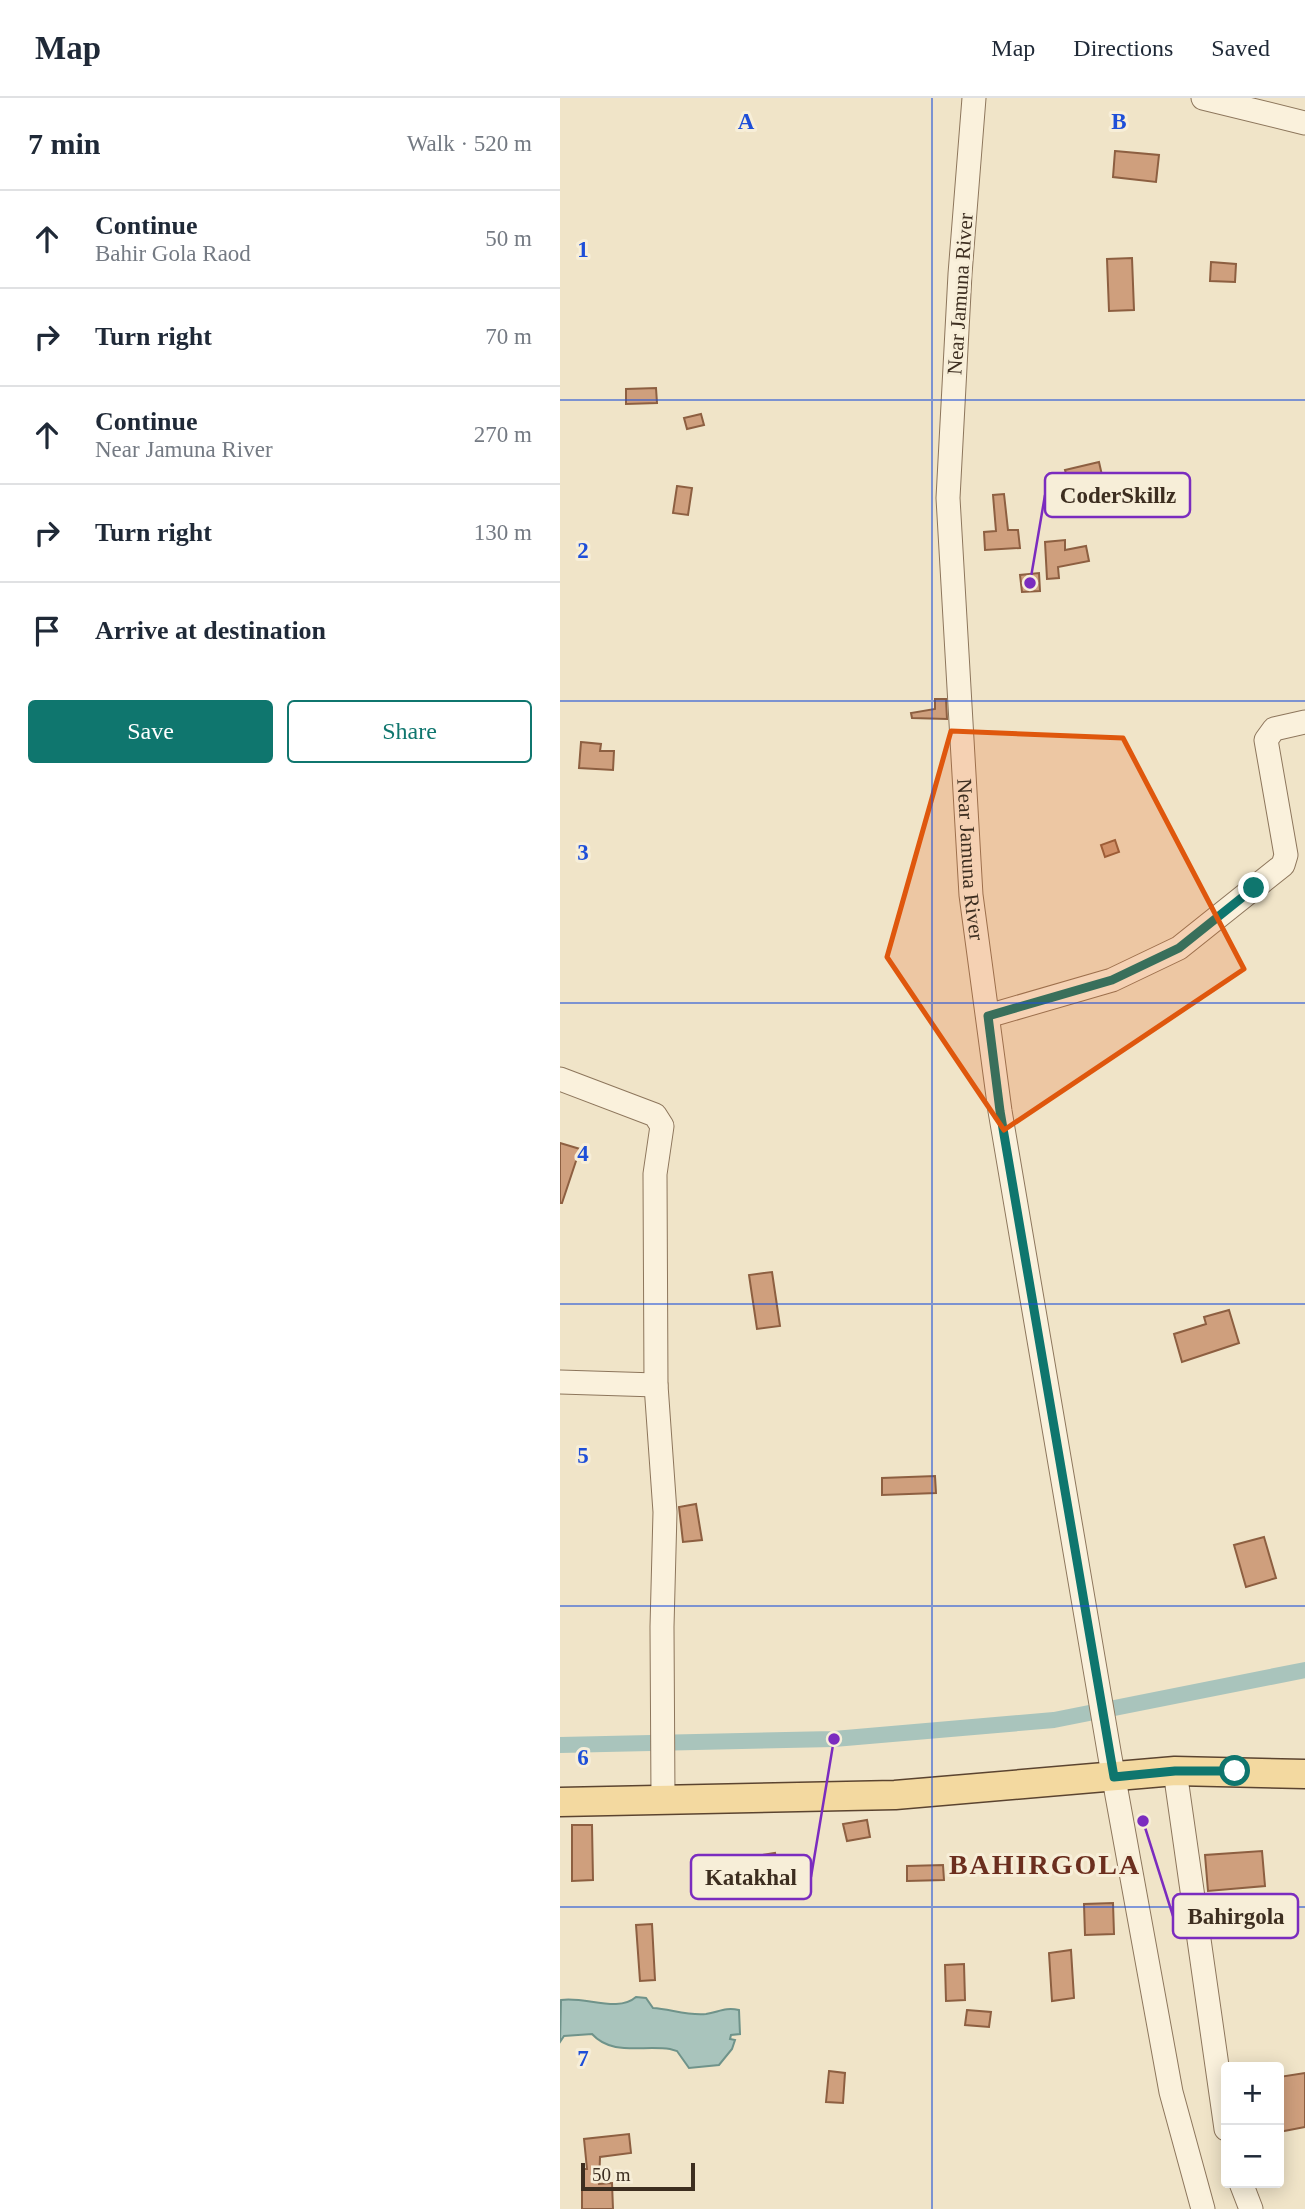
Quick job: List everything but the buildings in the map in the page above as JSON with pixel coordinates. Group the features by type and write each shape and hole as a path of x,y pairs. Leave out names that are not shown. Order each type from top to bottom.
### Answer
{"main road":[{"path":"560,1802 664,1790 774,1800 895,1795 1112,1767 1305,1774"}],"street":[{"name":"Near Jamuna River","path":"974,98 948,498 968,867 1000,1111 1085,1614 1171,2092 1203,2209"},
{"path":"1203,98 1305,123"},
{"path":"988,1016 1112,980 1179,948 1283,865 1286,855 1266,740 1275,729 1305,722"},
{"path":"560,1079 655,1115 662,1126 655,1174 656,1385 665,1512 662,1627 664,1790"},
{"path":"560,1382 656,1385"},
{"path":"1175,1771 1225,2125"},
{"path":"1243,2188 1251,2209"}],"highlighted area":[{"path":"951,731 1123,738 1244,969 1004,1130 887,957"}],"water":[{"path":"636,1997 646,1998 653,2008 686,2013 706,2014 726,2009 739,2010 740,2034 731,2035 730,2039 735,2040 732,2049 719,2065 689,2068 677,2051 670,2049 618,2047 600,2041 592,2034 564,2036 560,2042 561,2000 620,2004"}],"waterway":[{"path":"560,1745 834,1739 1054,1720 1305,1670"}],"place":[{"name":"CoderSkillz","path":"1030,583"},
{"name":"Katakhal","path":"834,1739"},
{"name":"Bahirgola","path":"1143,1821"}],"district":[{"name":"BAHIRGOLA","path":"1045,1864"}],"route":[{"path":"1235,1771 1175,1771 1114,1777 1000,1111 988,1016 1112,980 1179,948 1254,888"}]}
